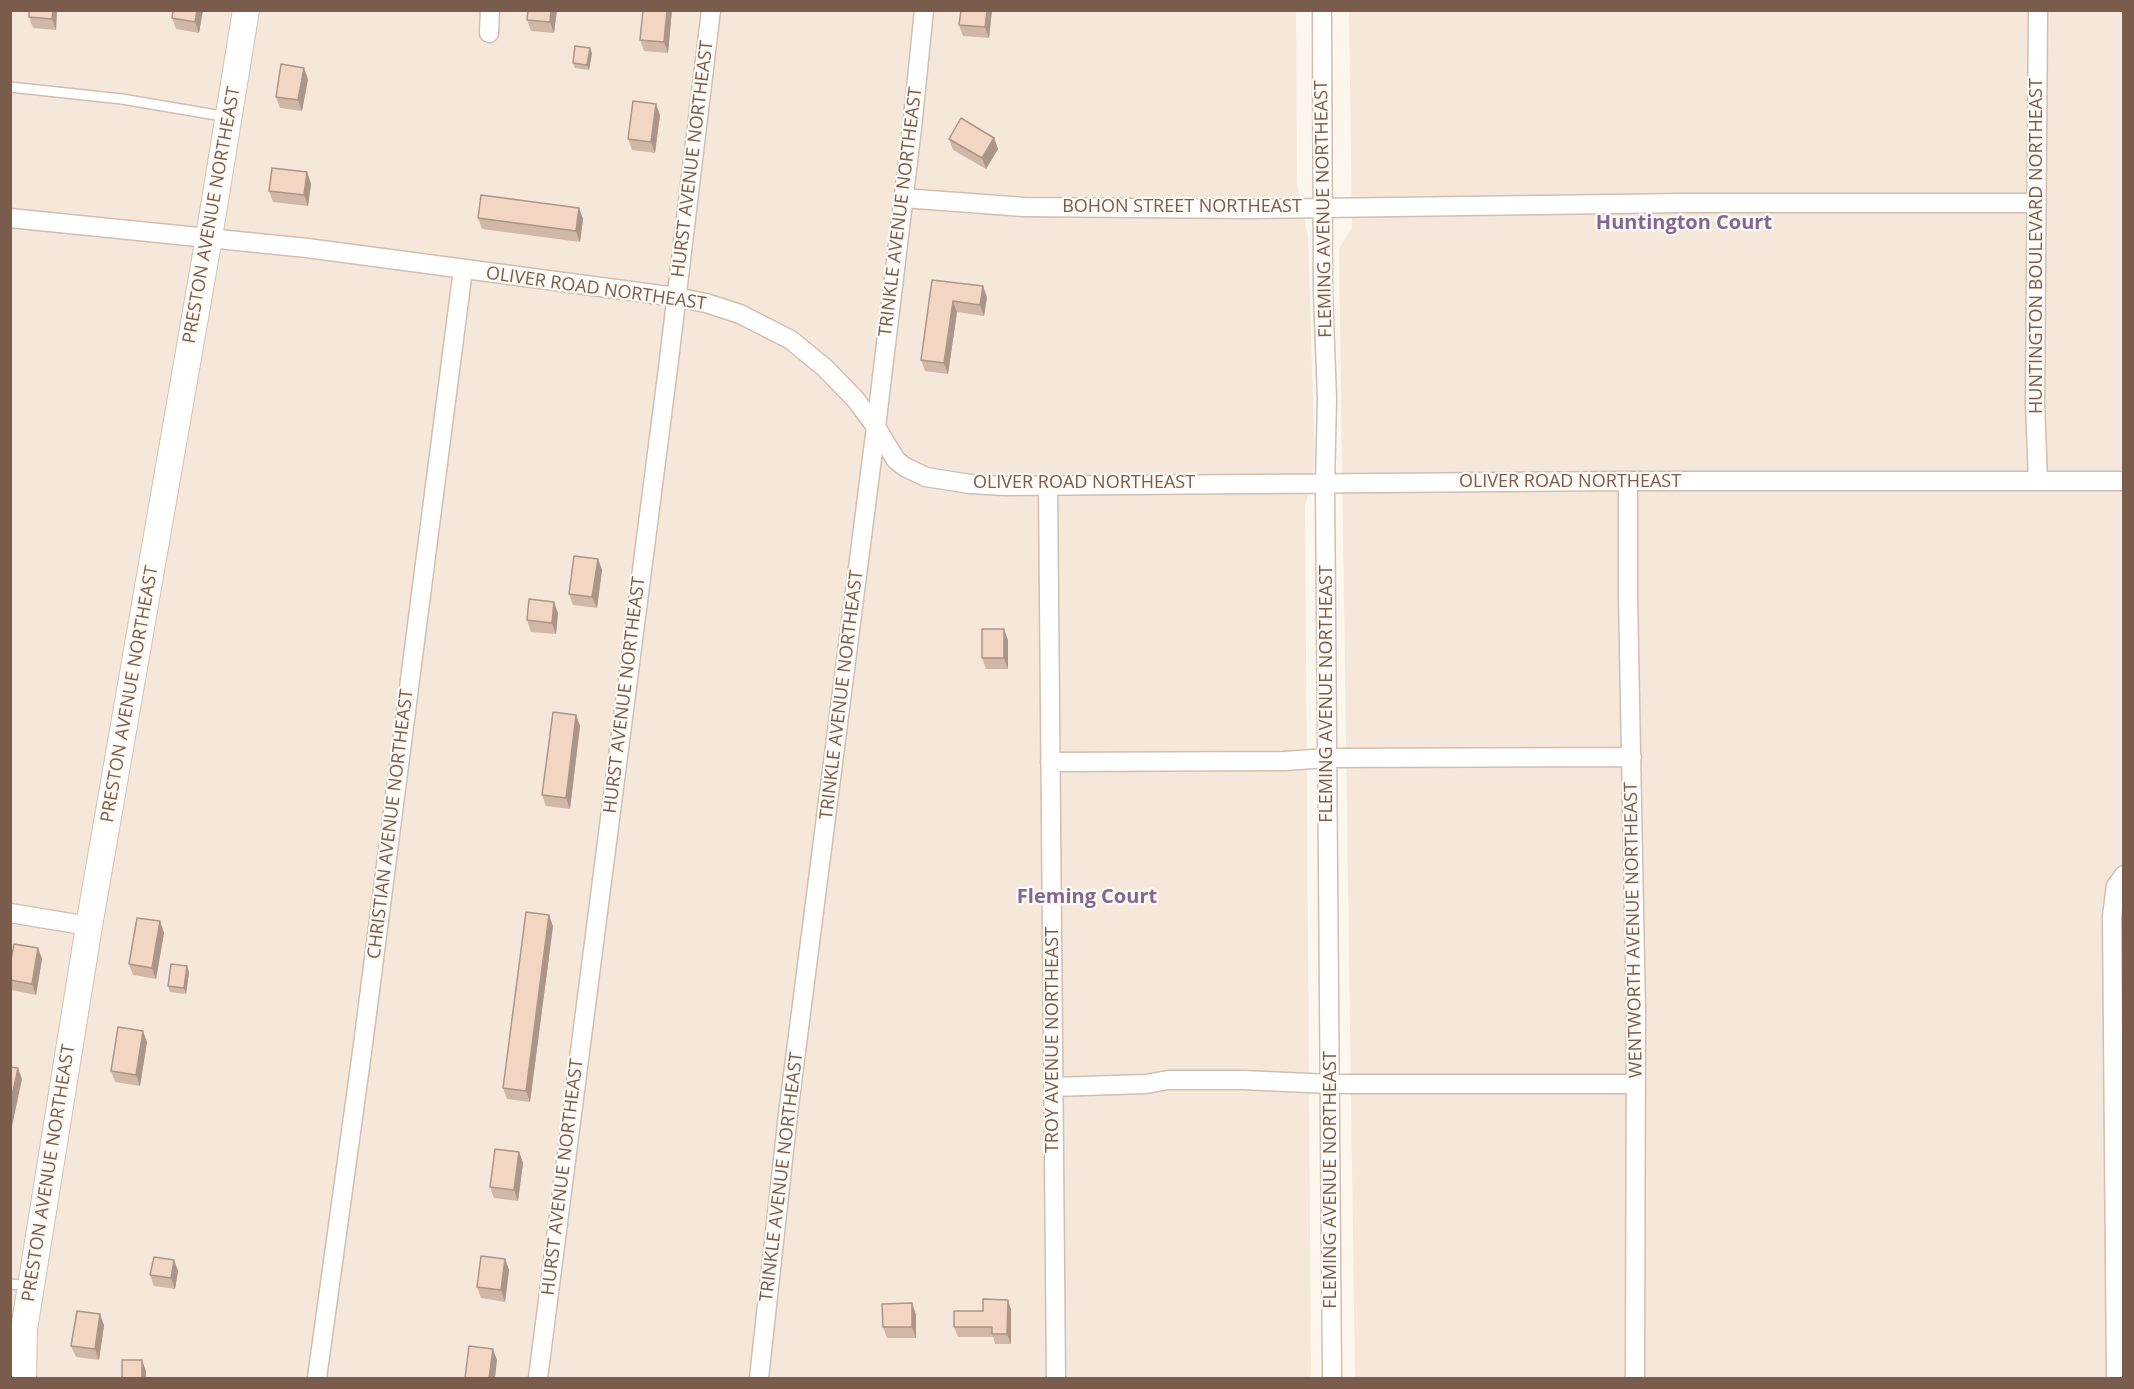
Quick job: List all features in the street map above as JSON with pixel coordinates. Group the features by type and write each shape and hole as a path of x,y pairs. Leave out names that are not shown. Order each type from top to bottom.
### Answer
{"street":[{"name":"PRESTON AVENUE NORTHEAST","path":"19,1366 24,1329 21,1285 89,926 209,237 246,10"},
{"path":"489,33 490,10"},
{"name":"HURST AVENUE NORTHEAST","path":"538,1378 668,368 711,10"},
{"name":"TRINKLE AVENUE NORTHEAST","path":"759,1378 788,1114 876,427 924,10"},
{"name":"FLEMING AVENUE NORTHEAST","path":"1322,10 1327,399 1325,485 1332,1378"},
{"name":"HUNTINGTON BOULEVARD NORTHEAST","path":"2038,10 2035,403 2038,481"},
{"name":"BOHON STREET NORTHEAST","path":"903,198 1024,207 2037,203"},
{"name":"OLIVER ROAD NORTHEAST","path":"10,218 307,248 676,297 706,303 740,314 790,340 825,369 856,400 896,460 915,474 970,484 1048,486 1628,481 2124,481"},
{"name":"CHRISTIAN AVENUE NORTHEAST","path":"317,1378 463,270"},
{"name":"WENTWORTH AVENUE NORTHEAST","path":"1628,481 1636,1084 1635,1378"},
{"name":"TROY AVENUE NORTHEAST","path":"1048,486 1056,1378"},
{"path":"1050,762 1632,757"},
{"path":"2116,1378 2112,916 2116,886 2124,874"},
{"path":"10,913 89,926"},
{"path":"1053,1087 1146,1084 1168,1080 1243,1080 1330,1084 1636,1084"}],"lane":[{"path":"10,87 122,99 229,117"}],"shaded area":[{"path":"10,11 1296,11 1297,185 1308,236 1315,462 1305,507 1311,1378 11,1378"},
{"path":"1349,11 2123,11 2123,1378 1355,1378 1339,249 1352,227"}],"building":[{"path":"29,10 53,10 52,19 29,17"},
{"path":"173,10 197,10 195,22 172,18"},
{"path":"528,10 551,10 550,22 527,20"},
{"path":"643,10 667,10 664,42 640,40"},
{"path":"961,10 987,10 985,27 959,25"},
{"path":"575,46 590,48 587,65 573,63"},
{"path":"281,64 304,68 298,100 276,97"},
{"path":"633,101 656,104 651,142 628,139"},
{"path":"961,118 994,138 982,158 949,139"},
{"path":"272,168 307,172 304,195 269,191"},
{"path":"481,195 579,208 576,231 478,218"},
{"path":"932,280 983,286 980,305 953,301 944,363 921,360"},
{"path":"574,556 598,559 592,597 569,594"},
{"path":"529,599 554,602 552,623 527,620"},
{"path":"982,629 1004,629 1004,658 982,658"},
{"path":"553,712 576,715 566,798 542,795"},
{"path":"526,912 549,915 526,1091 503,1088"},
{"path":"137,918 160,921 152,968 129,964"},
{"path":"14,944 38,948 32,984 10,980"},
{"path":"171,964 187,966 184,988 168,986"},
{"path":"118,1027 143,1031 136,1075 111,1071"},
{"path":"10,1067 18,1068 10,1105"},
{"path":"495,1149 519,1152 514,1190 490,1187"},
{"path":"481,1256 505,1259 501,1290 477,1287"},
{"path":"154,1257 174,1260 171,1278 150,1275"},
{"path":"983,1299 1008,1300 1007,1334 992,1334 992,1327 954,1327 954,1311 983,1311"},
{"path":"912,1303 912,1327 883,1327 882,1304"},
{"path":"77,1311 100,1314 95,1349 71,1346"},
{"path":"469,1346 493,1349 489,1378 465,1378"},
{"path":"122,1360 142,1360 142,1378 122,1378"}],"district":[{"name":"Huntington Court","path":"1684,223"},
{"name":"Fleming Court","path":"1087,897"}]}
